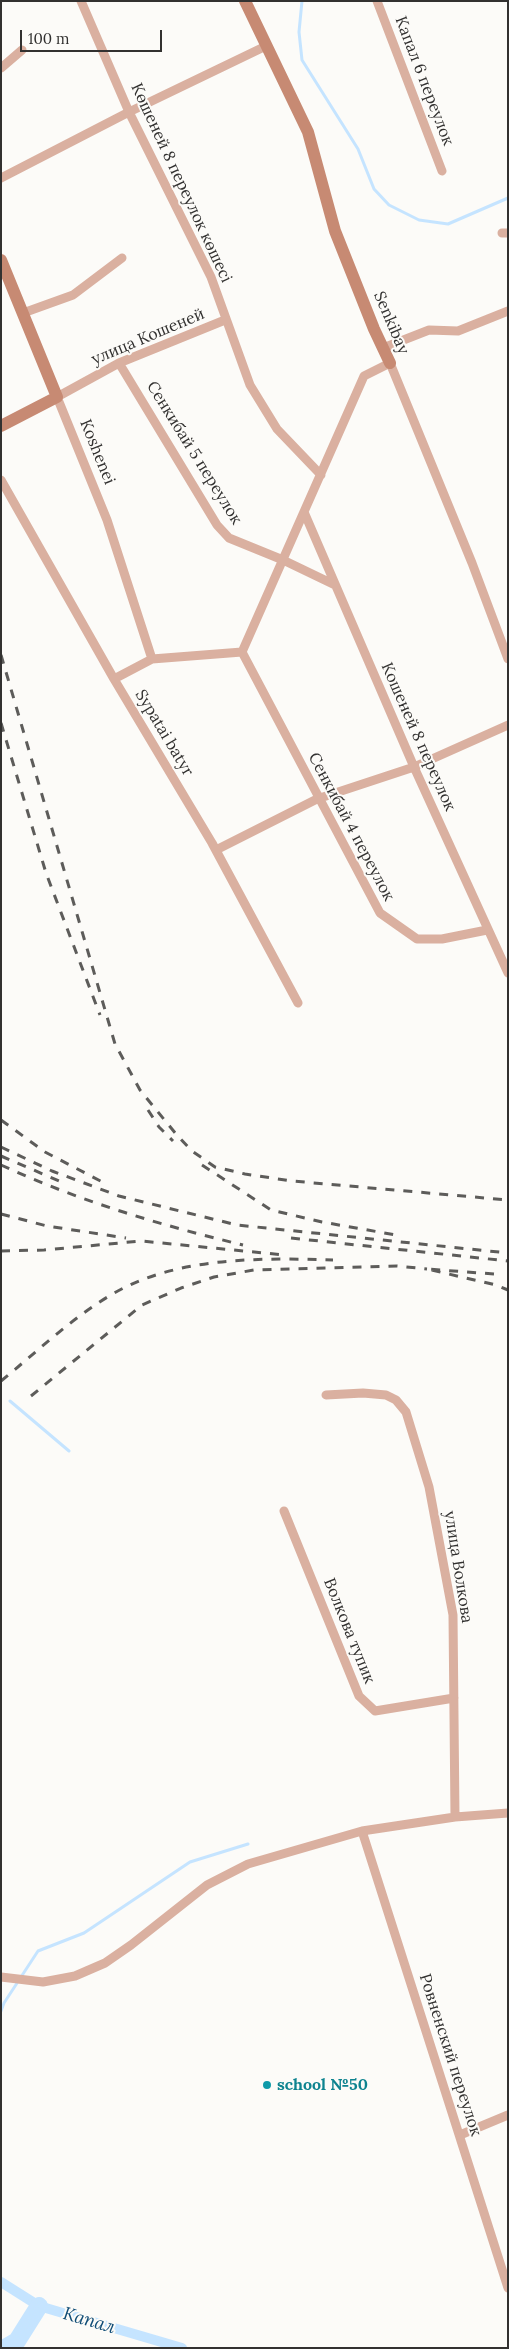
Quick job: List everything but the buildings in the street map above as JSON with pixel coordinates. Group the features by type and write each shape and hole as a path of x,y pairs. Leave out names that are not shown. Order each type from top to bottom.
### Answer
{"street":[{"name":"Көшеней 8 переулок көшесі","path":"81,1 130,112 211,277 250,385 277,429 321,475"},
{"name":"Senkibay","path":"245,1 308,132 335,231 472,563 508,659"},
{"name":"Капал 6 переулок","path":"377,1 442,172"},
{"path":"1,178 130,112 266,46"},
{"path":"1,68 22,50"},
{"path":"23,313 73,295 122,258"},
{"name":"Koshenei","path":"1,260 107,520 152,659"},
{"path":"383,348 429,330 458,331 508,311"},
{"name":"улица Кошеней","path":"57,397 119,363 225,320"},
{"name":"Сенкибай 5 переулок","path":"119,363 217,525 229,538 283,560 335,585"},
{"path":"114,679 152,659 242,652 364,376 390,363"},
{"path":"1,426 57,397"},
{"name":"Sypatai batyr","path":"1,480 114,679 216,850 298,1003"},
{"name":"Кошеней 8 переулок","path":"304,512 414,767 508,973"},
{"name":"Сенкибай 4 переулок","path":"242,652 380,913 417,938 442,939 487,930"},
{"path":"216,850 318,798 414,767 508,725"},
{"name":"улица Волкова","path":"326,1396 363,1393 386,1395 396,1400 406,1412 430,1487 453,1615 455,1817"},
{"name":"Волкова тупик","path":"284,1511 360,1696 375,1712 454,1698"},
{"path":"1,1977 42,1982 75,1976 111,1958 131,1945 207,1885 248,1864 362,1831 455,1817 508,1813"},
{"name":"Ровненский переулок","path":"362,1831 508,2288"},
{"path":"460,2135 508,2115"}],"waterway":[{"path":"302,1 299,32 302,60 358,149 374,189 389,205 419,220 448,224 508,198"},
{"path":"10,1401 69,1451"},
{"path":"1,2011 4,2003 38,1951 84,1933 190,1862 248,1844"},
{"name":"Капал","path":"1,2282 39,2306 182,2348"},
{"path":"5,2348 17,2341 39,2306"}],"railway":[{"path":"1,655 115,1044 140,1090 176,1134 192,1151 215,1167 245,1174 292,1181 508,1200"},
{"path":"1,723 46,873 100,1015"},
{"path":"148,1110 159,1127 173,1141"},
{"path":"1,1120 45,1152 108,1185"},
{"path":"1,1147 52,1171 119,1196 237,1225 508,1253"},
{"path":"1,1156 66,1184"},
{"path":"1,1165 60,1190 120,1211 243,1245"},
{"path":"202,1165 271,1210 322,1222 396,1235"},
{"path":"1,1214 47,1226 126,1238"},
{"path":"291,1238 508,1261"},
{"path":"1,1251 44,1250 141,1241 285,1255"},
{"path":"1,1381 84,1312 102,1300 139,1281 162,1273 210,1263 259,1259 333,1260"},
{"path":"31,1396 142,1305 181,1288 214,1277 254,1270 397,1266 427,1269"},
{"path":"494,1274 427,1269 496,1285 508,1290"}],"place":[{"name":"school №50","path":"267,2085"}]}
